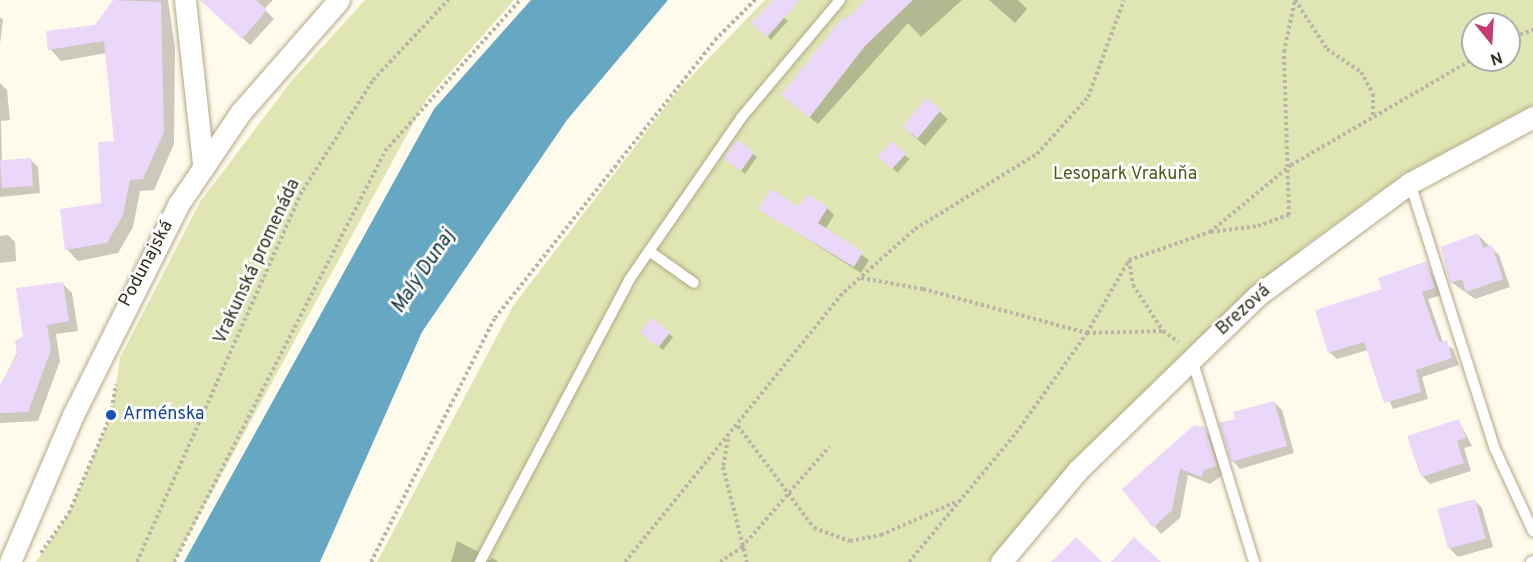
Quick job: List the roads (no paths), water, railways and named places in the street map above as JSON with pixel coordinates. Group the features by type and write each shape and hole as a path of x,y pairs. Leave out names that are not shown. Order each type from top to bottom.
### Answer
{"street":[{"path":"185,0 203,164"},
{"name":"Podunajská","path":"10,562 129,297 203,164 257,91 339,0"},
{"name":"Brezová","path":"1001,562 1077,471 1258,295 1410,183 1533,117"}],"lane":[{"path":"480,562 649,251 741,118 840,0"},
{"path":"1410,183 1494,447 1533,531"},
{"path":"649,251 694,283"},
{"path":"1195,356 1254,562"}],"water":[{"name":"Malý Dunaj","path":"531,0 668,0 567,120 422,332 320,562 184,562 434,109"}],"place":[{"name":"Arménska","path":"111,415"}],"park label":[{"name":"Lesopark Vrakuňa","path":"1125,175"}]}
